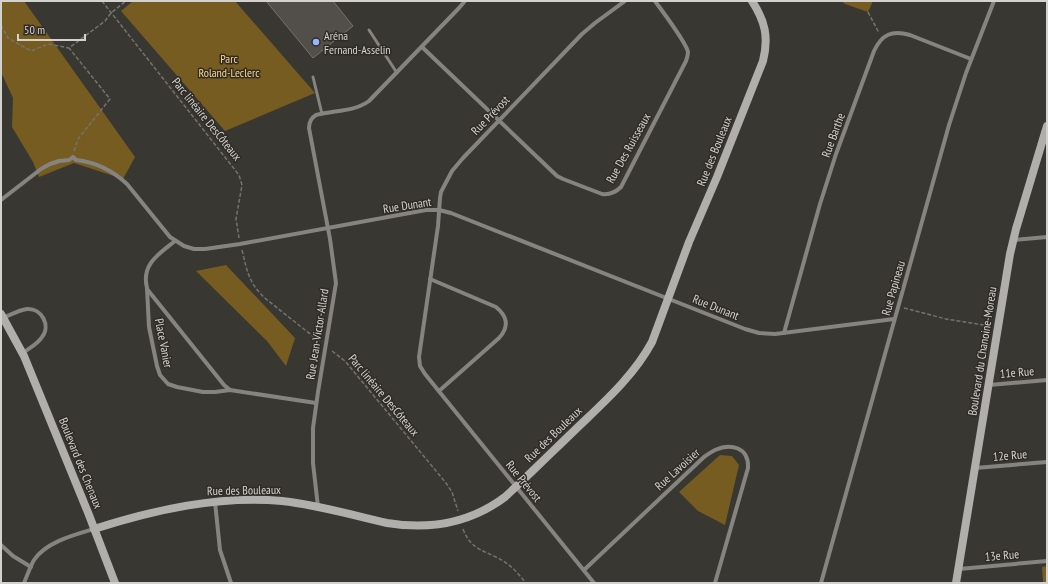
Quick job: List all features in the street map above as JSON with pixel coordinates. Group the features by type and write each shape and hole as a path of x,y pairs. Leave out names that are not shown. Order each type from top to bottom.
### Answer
{"street":[{"path":"322,114 356,108 369,101 465,1"},
{"name":"Rue Prévost","path":"594,583 422,371 419,361 419,351 442,192 455,168 585,31 595,22 626,1"},
{"name":"Rue Des Ruisseaux","path":"422,47 560,178 602,194 609,194 615,192 621,186 688,55 687,49 682,41 654,1"},
{"name":"Rue des Bouleaux","path":"94,529 186,505 215,502 268,500 318,507 387,523 406,526 424,526 471,516 500,500 516,487 614,392 632,372 652,342 689,242 717,177 763,61 766,43 765,26 759,11 752,1"},
{"name":"Rue Papineau","path":"821,583 949,125 971,59 994,1"},
{"path":"881,39 893,33 905,34 971,59"},
{"name":"Rue Barthe","path":"784,333 820,204 836,154 874,51 881,39"},
{"name":"Rue Jean-Victor-Allard","path":"318,507 312,452 313,428 336,283 328,228 309,128 311,119 316,115 322,114"},
{"name":"Boulevard du Chanoine-Moreau","path":"956,583 1013,240 1045,139 1047,126"},
{"path":"1,200 41,169 50,164 69,160 73,157"},
{"name":"Rue Dunant","path":"73,157 76,160 101,166 121,178 170,237 189,248 200,250 240,244 426,210 439,210 458,216 752,332 767,334 784,333 894,319"},
{"path":"1013,240 1047,237"},
{"name":"Place Vanier","path":"175,241 157,256 149,265 146,273 149,328 157,366 160,375 164,380 168,384 177,388 203,392 230,390 316,403"},
{"path":"430,278 496,307 501,311 506,322 506,328 503,334 439,391"},
{"name":"Place Vanier","path":"147,288 224,385 230,390"},
{"name":"Boulevard des Chenaux","path":"23,353 43,337 46,328 44,319 38,312 29,309 2,316 23,353 115,583"},
{"name":"11e Rue","path":"989,385 1047,380"},
{"name":"Rue Lavoisier","path":"584,570 704,457 721,448 736,447 741,449 747,457 748,468 715,583"},
{"name":"12e Rue","path":"975,468 1047,462"},
{"path":"215,502 220,550 231,583"},
{"path":"24,583 38,556 48,547 66,538 94,529"},
{"path":"1,546 13,556 31,567"},
{"name":"13e Rue","path":"959,569 1047,561"}],"lane":[{"path":"369,30 397,73"},
{"path":"313,77 322,114"}],"path":[{"name":"Parc linéaire DesCôteaux","path":"102,1 239,175 242,185 236,219 240,244 252,283 266,299 345,361 446,483 452,492 465,535 471,543 481,550 505,561 526,583"},
{"path":"68,48 105,20 126,1"},
{"path":"868,12 881,39"},
{"path":"1,25 8,38 31,51 48,44 68,48 110,100 78,139 73,157"},
{"path":"898,307 946,319 998,328"}],"green space":[{"path":"1,1 24,1 135,157 123,179 74,163 39,177 33,162 12,127 13,98 1,72"},
{"name":"Parc Roland-Leclerc","path":"133,1 235,1 315,93 225,131 121,11"},
{"path":"841,1 873,1 868,12 845,4"},
{"path":"226,265 295,338 286,366 267,341 196,271"},
{"path":"720,455 732,456 739,465 725,525 698,511 679,492"},
{"path":"1047,566 1047,583 1043,583 1042,567"}],"building":[{"name":"Aréna Fernand-Asselin","path":"266,1 333,1 353,26 313,58"}],"place":[{"name":"Aréna Fernand-Asselin","path":"316,42"}]}
